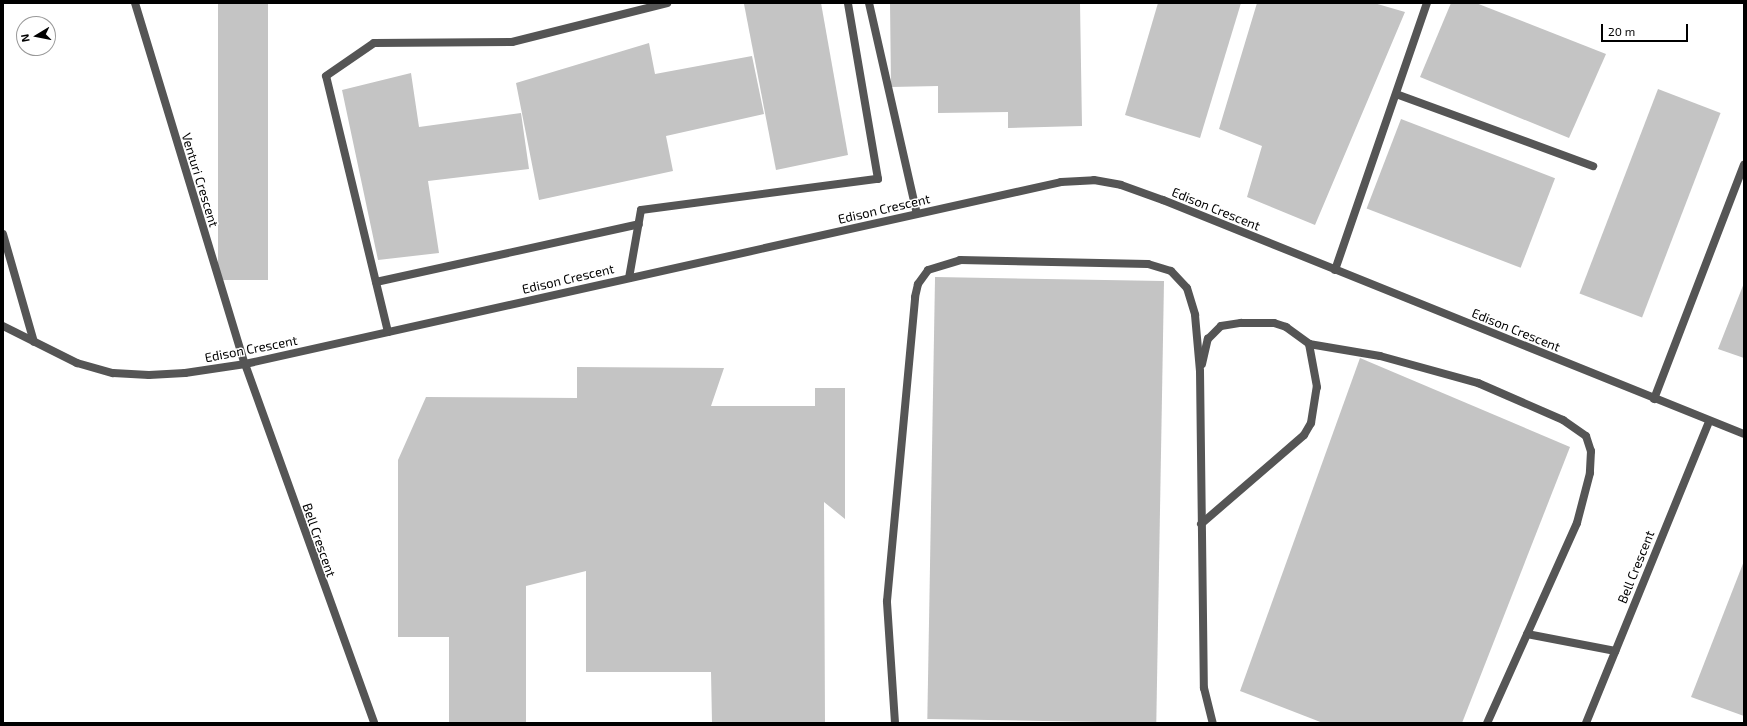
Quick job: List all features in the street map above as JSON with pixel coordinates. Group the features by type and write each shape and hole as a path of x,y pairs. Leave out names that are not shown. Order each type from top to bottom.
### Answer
{"street":[{"name":"Venturi Crescent","path":"135,3 245,364"},
{"path":"388,332 326,76 374,43 512,42 667,3"},
{"path":"629,278 641,210 878,179 848,3"},
{"path":"869,3 917,214"},
{"path":"1335,270 1427,3"},
{"path":"1396,94 1593,166"},
{"path":"1654,399 1744,165"},
{"name":"Edison Crescent","path":"3,326 77,363 113,373 171,374 245,364 1061,182 1094,180 1121,185 1163,200 1744,434"},
{"path":"376,282 639,224"},
{"path":"3,234 34,342"},
{"path":"895,723 887,601 915,297 918,284 928,270 960,260 1148,264 1171,271 1182,280 1191,296 1195,315 1200,371 1204,688 1213,723"},
{"path":"1200,371 1208,339 1221,326 1241,323 1274,323 1286,327 1309,344 1380,356 1478,383 1563,420 1586,436 1591,451 1590,473 1577,523 1487,723"},
{"path":"1201,524 1304,434 1311,423 1317,401 1317,387 1309,344"},
{"name":"Bell Crescent","path":"245,364 374,723"},
{"name":"Bell Crescent","path":"1586,723 1709,421"},
{"path":"1527,634 1615,651"}],"building":[{"path":"218,3 268,3 268,280 218,280"},
{"path":"821,3 848,155 776,170 744,4"},
{"path":"890,3 1080,3 1082,126 1008,128 1008,112 938,113 938,86 891,87"},
{"path":"1158,3 1241,3 1200,138 1125,115"},
{"path":"1257,3 1374,3 1405,12 1315,225 1247,197 1262,146 1219,129"},
{"path":"1451,3 1476,3 1606,54 1569,138 1420,77"},
{"path":"649,43 655,74 752,56 764,114 666,136 673,171 539,200 516,83"},
{"path":"411,73 419,127 521,113 529,169 428,181 439,253 378,260 342,90"},
{"path":"1658,89 1721,113 1642,317 1580,293"},
{"path":"1401,119 1555,178 1521,268 1367,209"},
{"path":"935,277 1164,281 1156,723 927,719"},
{"path":"1744,283 1744,358 1718,349"},
{"path":"1360,358 1570,447 1462,723 1323,723 1240,691"},
{"path":"577,367 724,368 711,406 815,406 815,388 845,388 845,519 824,502 825,723 712,723 711,672 586,672 586,571 526,586 526,723 449,723 449,637 398,637 398,460 426,397 577,398"},
{"path":"1744,561 1744,716 1691,697"}]}
